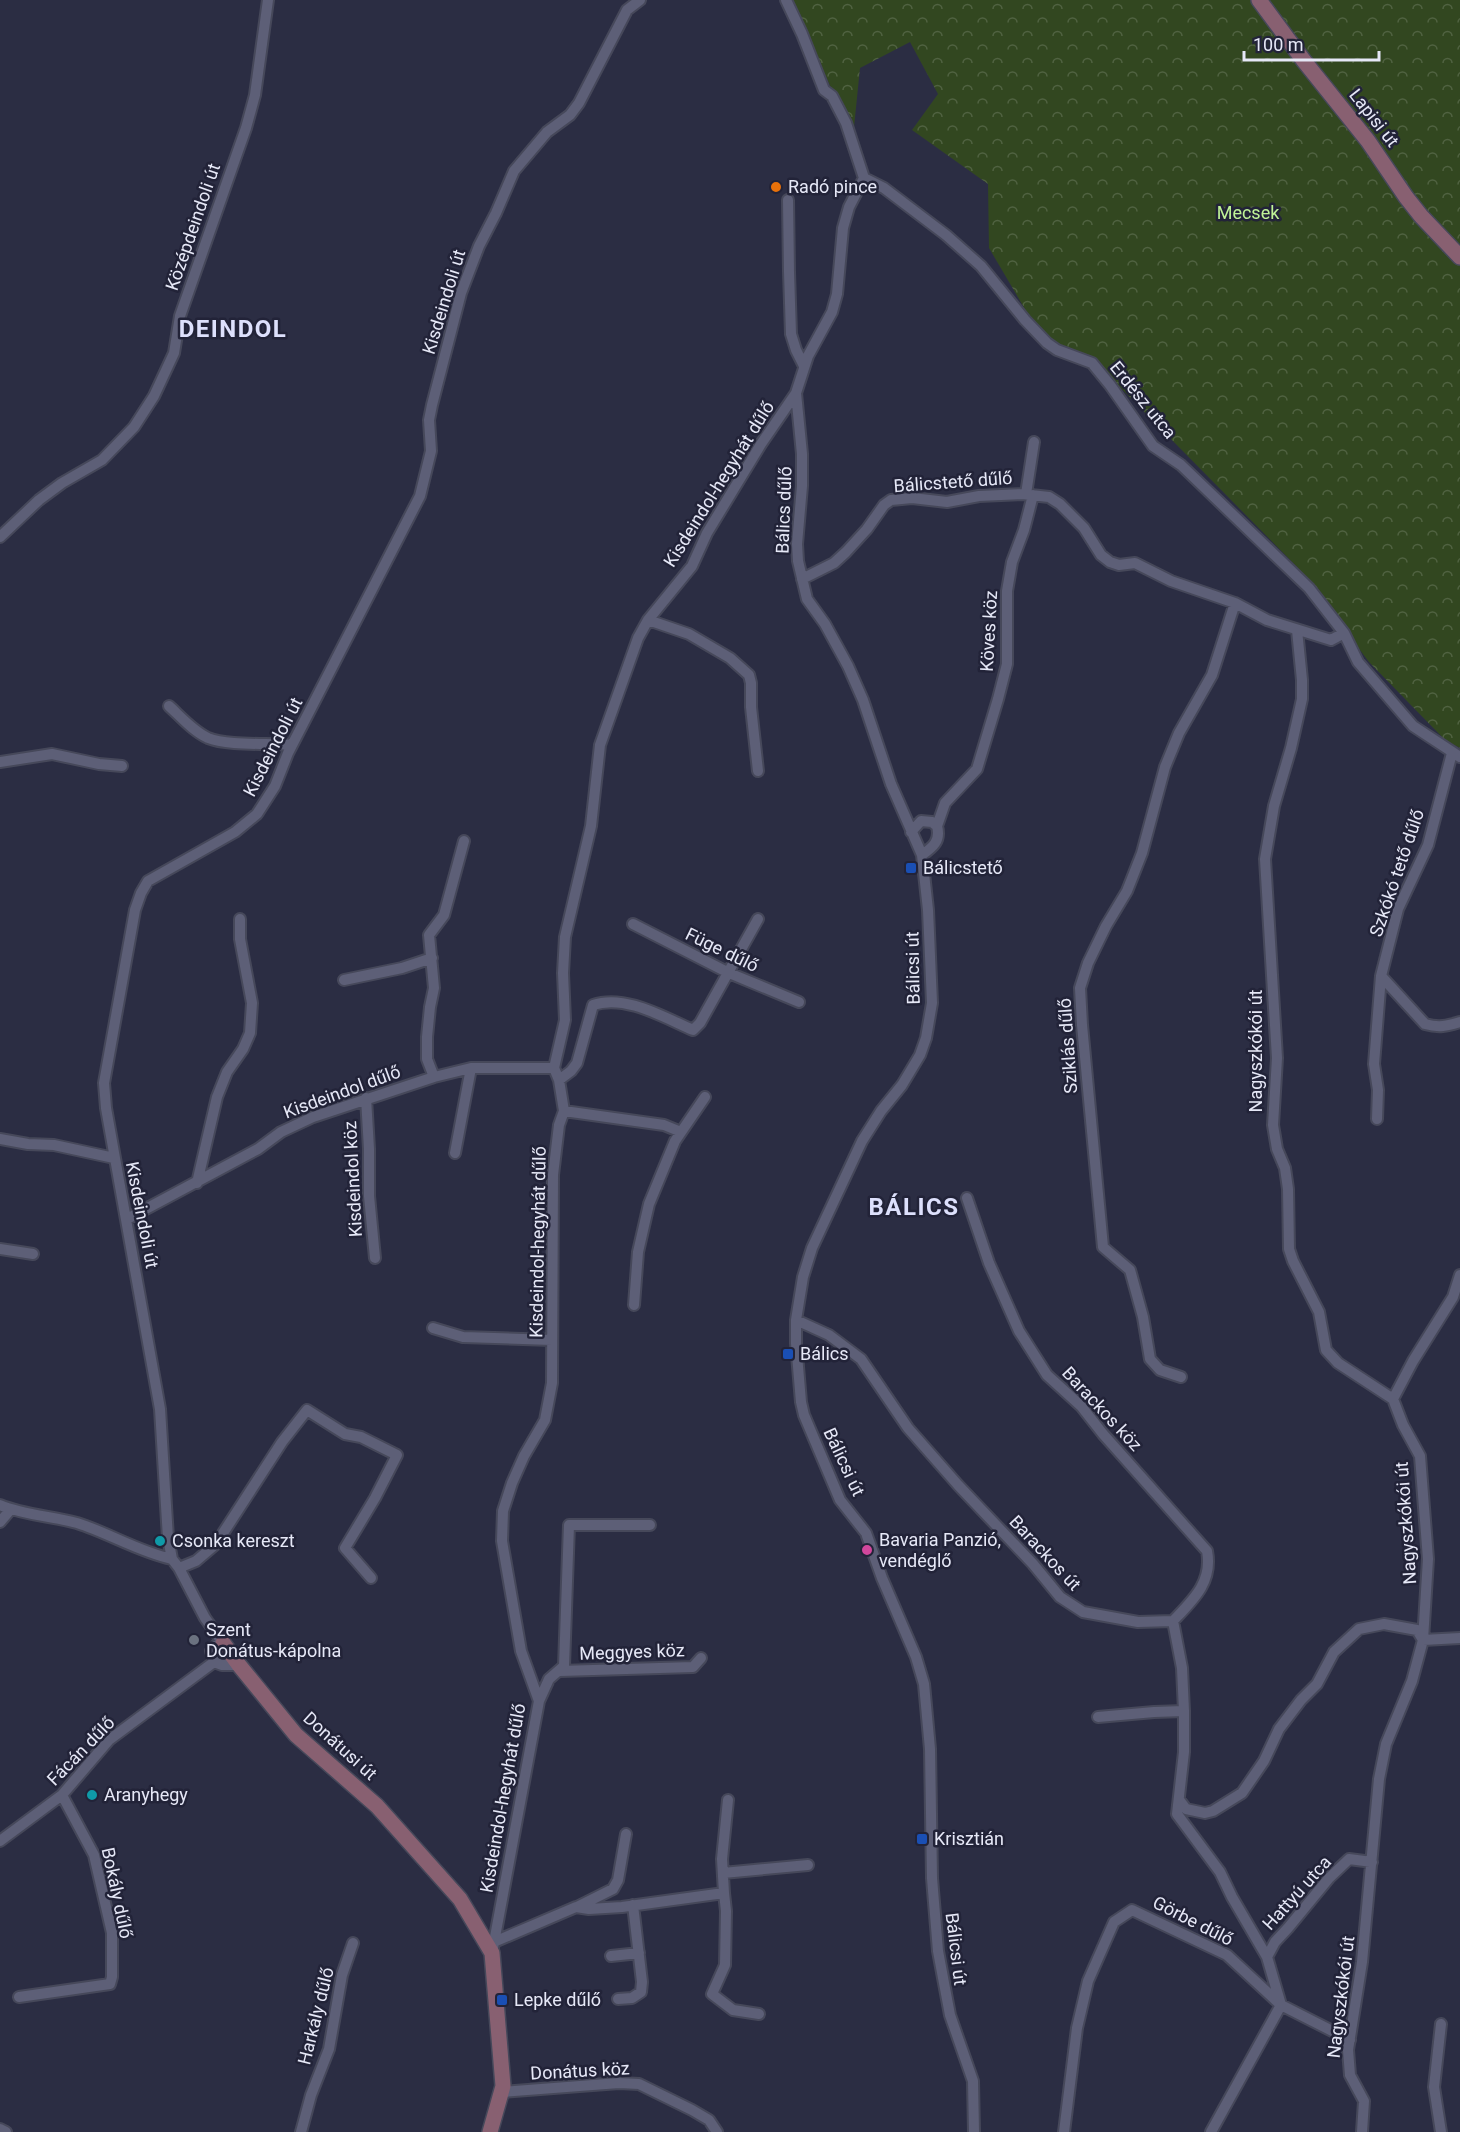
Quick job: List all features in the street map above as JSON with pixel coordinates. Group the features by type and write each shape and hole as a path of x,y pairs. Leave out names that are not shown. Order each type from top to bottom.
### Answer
{"street":[{"name":"Középdeindoli út","path":"0,537 39,500 62,483 102,460 134,427 154,396 174,353 180,316 246,128 255,95 268,0"},
{"name":"Kisdeindoli út","path":"176,1563 168,1538 160,1409 114,1158 104,1083 135,910 148,881 235,832 257,814 275,786 292,745 420,496 430,451 429,420 432,405 461,293 479,246 514,171 547,132 570,115 579,103 627,10 640,0"},
{"path":"786,0 824,90 832,96 846,123 864,178"},
{"name":"Lapisi út","path":"1259,0 1368,141 1416,210 1460,258"},
{"name":"Bálics dűlő","path":"864,178 849,207 843,228 837,294 832,312 808,356 796,393 802,454 802,486 796,544 807,599 825,624 848,666 863,700 891,784 911,832"},
{"name":"Erdész utca","path":"864,178 884,188 946,235 981,266 1025,320 1052,346 1092,363 1153,446 1181,465 1309,588 1344,633 1358,662 1413,726 1456,755"},
{"path":"788,200 791,334 804,366"},
{"name":"Kisdeindol-hegyhát dűlő","path":"493,1948 539,1701 521,1652 502,1540 503,1510 524,1456 545,1420 552,1383 553,1175 559,1125 564,1111 559,1080 554,1068 565,1020 563,973 566,937 591,826 600,745 628,664 648,620 692,566 707,533 761,444 796,393"},
{"name":"Köves köz","path":"938,826 945,803 977,769 999,699 1007,664 1006,591 1012,562 1024,530 1030,495 1034,442"},
{"name":"Bálicstető dűlő","path":"802,579 834,562 846,552 867,529 884,505 891,500 912,498 947,502 979,496 1030,495 1049,497 1060,504 1084,528 1101,555 1110,562 1119,565 1135,564 1171,581 1235,603 1267,620 1297,630 1331,640 1344,633"},
{"name":"Sziklás dűlő","path":"1181,1377 1160,1370 1150,1359 1143,1317 1130,1270 1103,1247 1080,988 1088,963 1127,891 1142,853 1165,766 1179,734 1212,675 1235,603"},
{"path":"648,620 689,634 744,669 751,683 751,707 758,771"},
{"name":"Nagyszkókói út","path":"1297,630 1302,699 1292,747 1274,806 1265,859 1277,1058 1273,1125 1277,1149 1286,1168 1289,1249 1293,1262 1319,1312 1326,1350 1338,1363 1393,1399 1403,1425 1420,1456 1428,1559 1423,1640 1412,1681 1386,1744 1380,1779 1362,1962 1348,2050 1350,2075 1364,2100 1362,2132"},
{"path":"169,706 190,726 209,738 228,742 292,745"},
{"path":"0,762 52,754 99,764 122,766"},
{"name":"Szkókó tető dűlő","path":"1377,1119 1378,1090 1374,1064 1381,976 1398,909 1428,844 1456,755"},
{"path":"911,832 921,821 932,822 938,826 939,835 936,843 922,855"},
{"name":"Bálicsi út","path":"911,832 922,855 928,910 932,1003 926,1038 920,1056 862,1142 812,1248 803,1277 796,1320 796,1355 804,1415 840,1500 866,1533 882,1578 916,1657 924,1684 930,1749 932,1878 938,1951 950,2016 973,2081 974,2132"},
{"path":"434,1077 427,1059 427,1037 434,988 429,935 444,915 464,841"},
{"path":"197,1183 217,1096 227,1072 243,1049 250,1033 252,1003 240,939 240,919"},
{"path":"559,1080 577,1063 592,1005 605,1001 638,1007 693,1030 700,1023 758,919"},
{"name":"Füge dűlő","path":"633,924 729,973 799,1002"},
{"path":"344,980 402,968 432,958"},
{"path":"1381,976 1425,1024 1444,1027 1460,1022"},
{"path":"455,1153 471,1068"},
{"name":"Kisdeindol dűlő","path":"127,1219 197,1183 258,1149 281,1132 313,1116 434,1077 471,1068 554,1068"},
{"path":"634,1305 638,1252 649,1204 681,1132 705,1097"},
{"name":"Kisdeindol köz","path":"366,1098 369,1196 375,1258"},
{"path":"564,1111 664,1125 681,1132"},
{"path":"0,1139 28,1144 54,1145 114,1158"},
{"name":"Barackos köz","path":"967,1197 989,1263 1015,1321 1047,1375 1081,1406 1207,1551 1209,1564 1199,1594 1173,1621"},
{"path":"0,1250 33,1254"},
{"path":"1393,1399 1413,1361 1453,1297 1460,1275"},
{"name":"Barackos út","path":"796,1320 829,1335 861,1359 908,1428 1033,1564 1060,1597 1083,1612 1138,1622 1173,1621"},
{"path":"433,1328 463,1337 552,1340"},
{"path":"0,1505 79,1524 176,1563 196,1561 216,1544 282,1442 307,1410 345,1434 361,1437 397,1455 345,1548 371,1578"},
{"path":"0,1522 11,1509"},
{"path":"539,1701 549,1679 564,1666 569,1525 650,1525"},
{"name":"Donátusi út","path":"176,1563 205,1618 239,1665 296,1735 377,1806 460,1899 493,1948 503,2086 489,2132"},
{"path":"1173,1621 1182,1668 1184,1711 1184,1752 1177,1814 1220,1872 1267,1957"},
{"path":"1180,1801 1186,1809 1205,1813 1223,1806 1242,1793 1264,1761 1279,1728 1317,1684 1334,1652 1359,1629 1384,1624 1417,1630 1423,1640 1460,1638"},
{"name":"Fácán dűlő","path":"0,1841 62,1796 109,1740 214,1662 212,1651 215,1646 224,1643"},
{"name":"Meggyes köz","path":"560,1671 693,1667 701,1658"},
{"path":"214,1662 222,1665 239,1665"},
{"path":"1098,1717 1184,1711"},
{"name":"Bokály dűlő","path":"19,1997 110,1984 112,1977 112,1933 94,1856 62,1796"},
{"path":"728,1800 723,1842 726,1911 725,1965 712,1994 734,2010 759,2014"},
{"path":"493,1948 613,1889 618,1880 626,1834"},
{"name":"Hattyú utca","path":"1281,2005 1267,1957 1275,1942 1329,1878 1349,1859 1372,1862"},
{"path":"723,1873 808,1865"},
{"path":"576,1907 589,1910 724,1893"},
{"path":"618,1999 632,1998 640,1992 642,1982 633,1905"},
{"name":"Görbe dűlő","path":"1064,2132 1077,2028 1088,1981 1114,1922 1119,1917 1132,1910 1227,1955 1281,2005"},
{"name":"Harkály dűlő","path":"301,2132 311,2095 329,2049 342,1975 353,1943"},
{"path":"611,1956 639,1953"},
{"path":"1211,2132 1281,2005 1350,2040"},
{"path":"1441,2024 1434,2087 1441,2132"},
{"name":"Donátus köz","path":"502,2092 619,2083 639,2084 709,2120 717,2132"},
{"path":"0,2129 6,2132"}],"green space":[{"name":"Mecsek","path":"788,0 1460,0 1460,748 1445,740 1369,662 1298,568 1098,365 1039,333 989,248 988,184 912,130 938,94 910,42 860,68 853,137 815,52"}],"place":[{"name":"Radó pince","path":"776,187"},
{"name":"Bálicstető","path":"911,868"},
{"name":"Bálics","path":"788,1354"},
{"name":"Csonka kereszt","path":"160,1541"},
{"name":"Bavaria Panzió, vendéglő","path":"867,1550"},
{"name":"Szent Donátus-kápolna","path":"194,1640"},
{"name":"Aranyhegy","path":"92,1795"},
{"name":"Krisztián","path":"922,1839"},
{"name":"Lepke dűlő","path":"502,2000"}],"district":[{"name":"DEINDOL","path":"233,329"},
{"name":"BÁLICS","path":"914,1207"}]}
